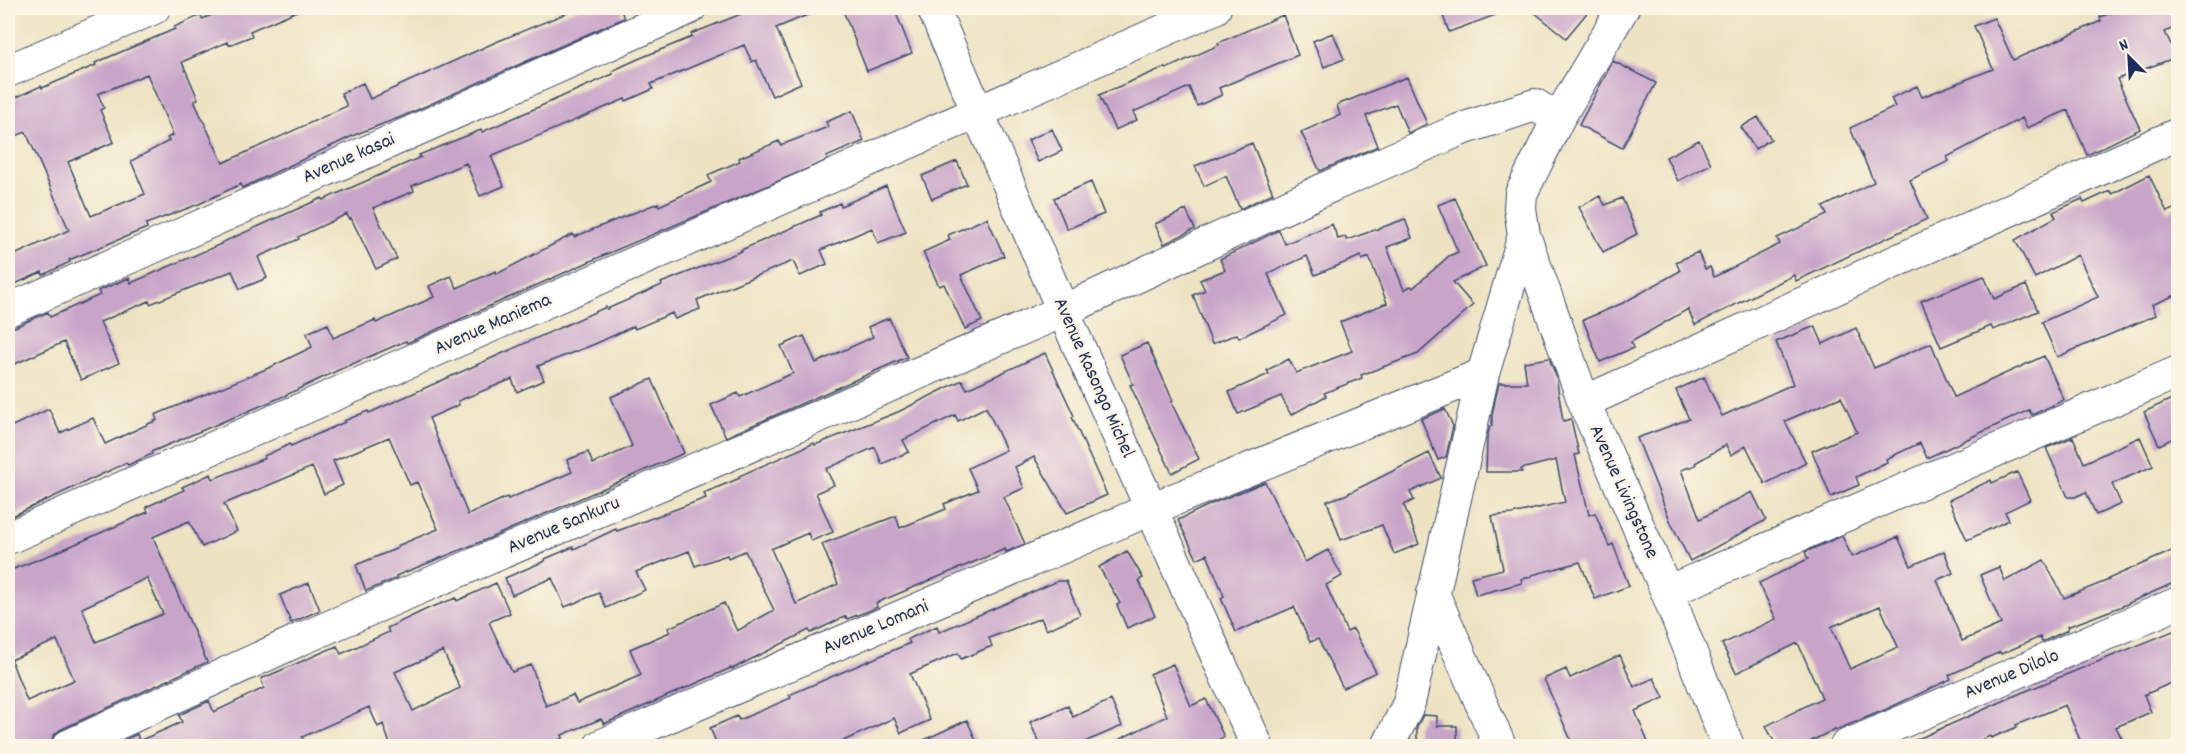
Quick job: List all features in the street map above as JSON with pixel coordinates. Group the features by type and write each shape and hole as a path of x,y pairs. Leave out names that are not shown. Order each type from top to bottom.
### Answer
{"street":[{"path":"8,71 154,8"},
{"name":"Avenue kasai","path":"8,310 690,8"},
{"name":"Avenue Kasongo Michel","path":"933,8 1063,311 1257,747"},
{"name":"Avenue Maniema","path":"8,538 218,444 979,114 1215,8"},
{"path":"1388,747 1409,703 1483,374 1524,235 1520,208 1521,194 1546,112 1623,8"},
{"name":"Avenue Sankuru","path":"68,747 301,639 1063,311 1448,134 1546,112"},
{"path":"1584,402 2178,134"},
{"name":"Avenue Livingstone","path":"1524,235 1584,402 1667,592 1728,747"},
{"path":"1667,592 2178,372"},
{"name":"Avenue Lomani","path":"600,747 1151,509 1483,374"},
{"path":"1433,592 1500,747"},
{"name":"Avenue Dilolo","path":"1846,747 2178,603"}],"building":[{"path":"229,8 304,8 250,31 252,36 229,45 227,42 182,62 198,99 194,101 223,163 347,106 341,93 363,83 370,99 496,42 579,8 620,8 624,18 401,117 359,133 242,188 241,184 199,204 146,224 147,228 69,260 70,262 43,275 42,272 8,287 8,258 69,230 26,132 8,139 8,101 96,65 95,63 175,29 174,27 201,15 202,19","holes":["147,74 173,135 167,138 169,141 131,161 145,194 91,216 68,162 114,142 100,110 104,108 98,94"]},
{"path":"756,8 824,8 776,28 801,83 772,96 756,60 752,62 744,45 651,84 653,89 626,101 625,99 491,156 504,186 480,196 466,163 412,186 414,191 373,208 397,259 376,269 347,214 258,257 267,278 240,289 232,271 150,304 149,301 100,322 119,363 81,380 64,342 8,367 8,328 48,312 50,317 100,295 98,291 129,278 131,283 322,198 323,200 421,157 419,155 481,130 482,132 613,74 612,71 638,59 692,37 691,34"},
{"path":"842,8 894,8 912,53 867,71"},
{"path":"1440,8 1509,8 1509,10 1449,32"},
{"path":"1529,8 1591,8 1566,38"},
{"path":"2123,8 2178,8 2178,26 2165,32 2177,57 2117,79 2140,129 2087,155 2068,110 2027,128 2022,118 1947,157 1949,161 1910,180 1927,219 1796,281 1794,275 1695,325 1688,309 1631,342 1633,348 1600,362 1583,320 1623,303 1680,271 1676,262 1698,252 1705,269 1710,267 1714,277 1780,244 1777,238 1827,215 1823,207 1874,182 1850,128 1895,107 1891,98 1917,86 1922,97 1993,69 1974,26 1994,18 2013,60 2101,21 2100,17"},
{"path":"1283,15 1298,55 1219,88 1222,95 1197,106 1189,87 1133,112 1137,120 1115,130 1099,95 1165,67 1166,69 1219,45 1218,43"},
{"path":"1333,33 1344,59 1324,67 1313,41"},
{"path":"1613,61 1656,83 1622,148 1579,125"},
{"path":"1407,77 1427,124 1408,133 1396,104 1366,116 1378,146 1320,171 1301,132 1340,115 1337,105"},
{"path":"852,111 864,141 826,157 828,160 602,256 407,343 406,341 345,367 284,396 151,452 152,454 128,465 126,463 8,518 8,428 49,409 60,433 93,418 105,444 157,420 155,415 271,367 312,347 307,333 328,324 333,338 375,320 376,323 434,297 429,286 451,276 457,288 496,271 497,274 573,234 574,237 658,203 659,206 711,182 708,175 740,161 739,158 779,141 781,145 828,127 826,122"},
{"path":"1758,117 1771,139 1755,149 1741,127"},
{"path":"1052,129 1062,151 1038,162 1028,140"},
{"path":"1699,140 1711,164 1678,181 1666,157"},
{"path":"1252,143 1273,193 1240,209 1226,176 1204,186 1195,166"},
{"path":"957,161 967,184 932,199 922,176"},
{"path":"2149,175 2167,212 2178,207 2178,294 2152,305 2156,315 2057,357 2042,322 2098,297 2078,255 2035,278 2015,240 2056,217 2053,212 2082,199 2084,203 2110,191 2112,194"},
{"path":"1091,182 1104,214 1067,229 1054,198"},
{"path":"886,186 906,232 878,243 872,228 821,250 827,264 800,276 793,261 697,300 700,309 675,319 672,313 635,329 634,326 538,366 544,380 517,392 512,379 458,401 459,405 429,418 468,515 572,472 567,460 588,452 593,464 632,446 611,397 652,379 684,453 490,538 396,576 397,578 366,591 356,565 438,529 417,482 410,485 389,437 333,461 343,485 324,494 312,467 224,504 237,531 202,547 189,521 153,537 207,662 60,730 53,736 50,747 8,747 8,571 148,512 146,507 184,490 182,487 211,474 213,479 265,458 264,456 290,444 291,446 368,411 369,413 606,307 607,309 662,285 661,283 742,251 821,215 820,212 840,203 841,206","holes":["147,578 163,614 96,642 82,608","57,640 74,680 27,701 11,660"]},
{"path":"1600,196 1605,205 1622,198 1637,234 1603,252 1579,207"},
{"path":"1455,198 1486,266 1453,282 1473,305 1418,354 1361,375 1362,378 1324,393 1326,396 1291,415 1281,396 1238,414 1229,392 1269,374 1267,370 1289,359 1296,373 1352,351 1340,322 1387,303 1369,257 1362,260 1361,256 1315,275 1307,256 1268,274 1287,315 1239,338 1237,334 1212,344 1193,295 1205,290 1200,280 1225,270 1220,259 1279,230 1285,244 1332,224 1338,239 1345,237 1347,240 1405,219 1412,238 1387,247 1404,290 1411,286 1413,288 1449,256 1458,252 1438,205"},
{"path":"1186,210 1195,229 1164,244 1155,224"},
{"path":"987,218 1004,256 961,275 982,321 965,329 944,284 939,286 923,252 950,240 948,235"},
{"path":"1984,276 1994,299 2026,285 2038,311 1993,330 1991,326 1941,347 1921,301"},
{"path":"889,318 907,357 726,437 711,405 738,393 740,397 793,373 781,346 804,336 816,363 873,337 868,327"},
{"path":"1815,326 1823,344 1856,328 1874,368 1931,343 1954,397 2044,356 2064,400 2032,415 2029,410 1927,458 1920,443 1886,459 1887,462 1856,477 1859,485 1831,497 1812,451 1857,432 1841,397 1785,421 1806,463 1765,484 1746,446 1731,455 1726,445 1695,463 1696,465 1681,470 1700,519 1752,492 1766,520 1690,561 1672,525 1637,438 1689,419 1676,390 1704,377 1722,416 1793,384 1776,342"},
{"path":"1147,343 1173,401 1171,402 1199,459 1172,473 1130,385 1133,384 1120,355"},
{"path":"1045,353 1107,495 1067,513 1034,457 1015,467 1024,488 1004,497 1025,544 1006,552 1005,549 876,603 877,607 868,611 847,619 846,616 811,633 809,630 732,669 604,724 601,719 562,735 563,738 544,747 391,747 383,724 378,727 369,707 302,737 307,747 110,747 137,734 139,741 182,722 179,715 209,701 214,712 264,688 261,679 337,646 341,654 389,632 387,628 427,609 456,598 457,601 496,583 510,613 489,622 512,672 531,665 546,706 573,695 577,703 641,675 630,649 670,632 668,628 724,603 737,631 774,610 745,551 728,558 727,555 695,566 689,551 636,572 645,590 606,608 599,593 565,607 552,578 512,595 505,578 616,529 617,531 706,498 704,493 740,478 739,476 814,443 815,445 898,412 962,380 967,389","holes":["986,407 1006,450 968,468 978,490 944,504 946,509 900,528 896,516 822,544 838,584 796,604 771,549 808,533 811,541 833,532 816,493 834,485 826,469 875,447 882,464 909,452 903,440 955,415 958,421","443,651 460,688 413,711 395,672"]},
{"path":"1549,358 1556,376 1563,421 1571,419 1579,454 1575,455 1589,515 1595,513 1609,546 1613,544 1629,586 1595,599 1580,562 1532,575 1521,579 1522,583 1476,595 1471,577 1503,569 1492,516 1512,514 1565,502 1556,460 1521,469 1522,472 1486,472 1487,438 1490,426 1492,426 1492,414 1499,383 1527,383 1524,362"},
{"path":"2178,396 2178,436 2159,445 2144,412"},
{"path":"1445,409 1453,426 1446,457 1438,460 1421,419"},
{"path":"2073,437 2084,463 2140,437 2153,466 2112,484 2121,504 2096,515 2086,492 2075,497 2068,497 2046,448"},
{"path":"1429,453 1441,478 1410,492 1414,500 1404,505 1419,544 1394,554 1382,525 1341,540 1327,501 1345,495"},
{"path":"2017,472 2030,500 2005,512 2009,520 1967,540 1949,500 1991,480 1992,483"},
{"path":"1265,482 1305,562 1328,550 1342,576 1326,585 1347,632 1353,629 1376,672 1343,688 1318,639 1310,642 1294,607 1236,632 1221,598 1224,596 1207,554 1197,559 1178,520"},
{"path":"1842,536 1852,557 1898,537 1911,566 1944,551 1953,573 1937,580 1962,641 2001,624 1980,575 1999,567 2005,581 2044,560 2064,598 2174,550 2178,561 2178,581 2120,607 2067,627 2068,630 2042,642 2040,637 2001,654 2000,652 1949,675 1951,679 1887,709 1835,729 1800,747 1777,747 1766,726 1822,698 1798,643 1736,673 1722,644 1776,619 1759,583 1808,559 1805,552","holes":["1880,606 1898,647 1850,669 1831,627"]},
{"path":"1127,551 1143,578 1139,580 1155,616 1127,628 1117,605 1120,603 1099,567"},
{"path":"1058,581 1066,581 1080,615 1046,630 1041,618 989,638 992,646 961,659 958,653 910,674 930,720 901,733 894,718 830,747 718,747 710,728 737,716 739,720 791,698 789,695 910,643 908,639 937,626 939,632"},
{"path":"309,583 320,610 291,623 280,595"},
{"path":"2178,629 2178,680 2144,695 2151,712 2116,727 2126,747 2083,747 2065,705 1966,747 1900,747 2021,693"},
{"path":"1620,655 1634,687 1654,678 1664,698 1635,711 1650,747 1574,747 1544,679 1566,669 1570,678"},
{"path":"1173,664 1191,706 1206,699 1224,737 1205,747 1104,747 1167,716 1150,674"},
{"path":"1111,700 1122,726 1073,747 1041,747 1030,722 1068,706 1073,717"},
{"path":"1423,715 1437,716 1437,726 1457,726 1457,746 1417,745 1417,727"},
{"path":"967,720 979,747 909,747"}]}
